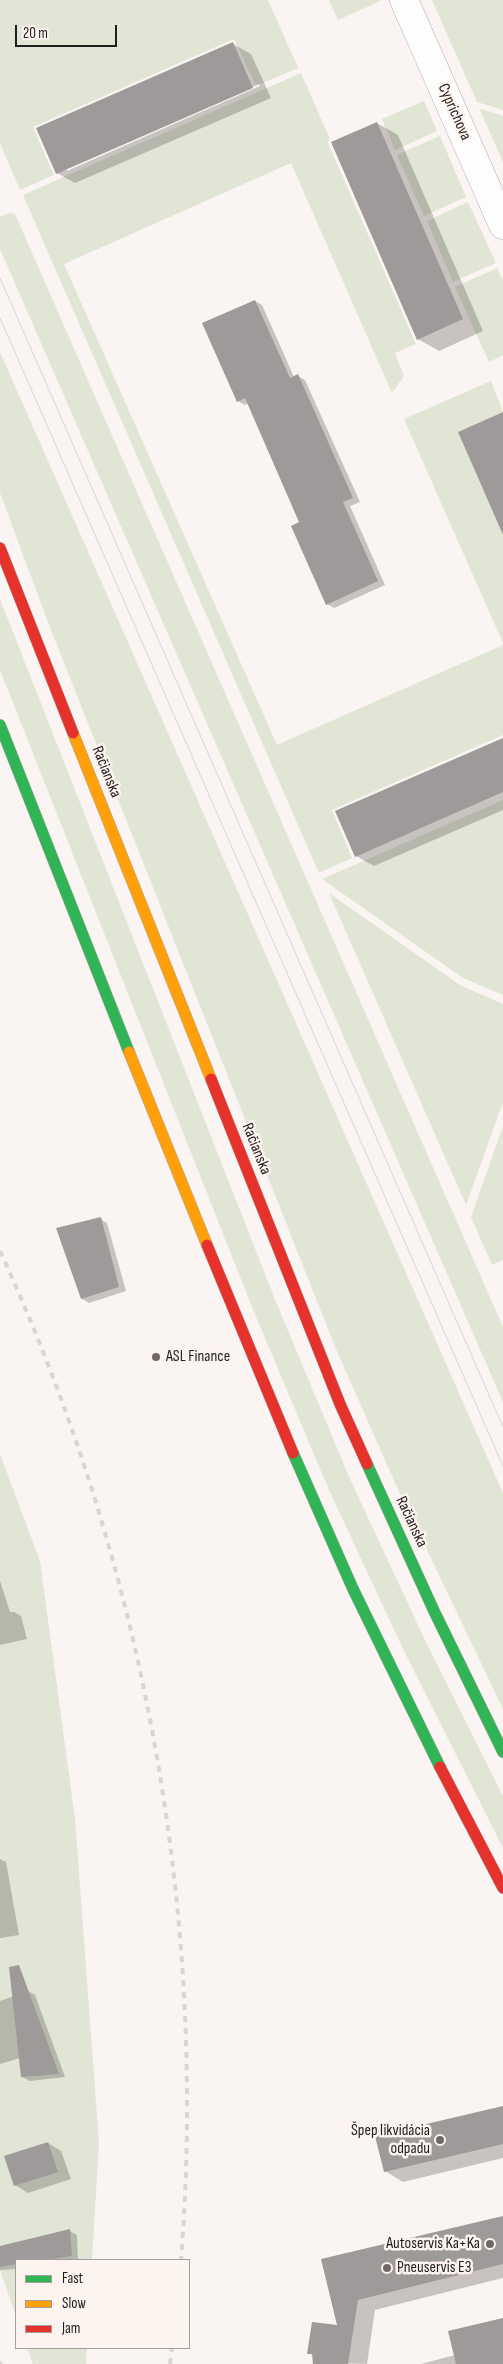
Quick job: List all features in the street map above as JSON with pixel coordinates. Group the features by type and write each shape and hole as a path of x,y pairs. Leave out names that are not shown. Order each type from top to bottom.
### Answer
{"main road":[{"name":"Račianska","path":"0,548 344,1412 434,1611 503,1752"},
{"path":"0,725 235,1314 334,1548 450,1786 503,1888"}],"street":[{"name":"Cyprichova","path":"404,0 503,225"}],"green space":[{"path":"0,0 268,0 298,68 256,86 234,39 33,127 54,175 20,190 0,143"},
{"path":"329,0 380,0 380,1 338,20"},
{"path":"432,0 503,0 503,110 477,102"},
{"path":"301,73 330,139 327,141 416,344 395,353 404,376 392,393 291,163 64,264 277,745 503,645 503,735 332,810 352,858 319,873 23,195"},
{"path":"424,101 437,131 395,150 382,119"},
{"path":"479,108 503,116 503,162"},
{"path":"440,136 466,197 424,216 397,155"},
{"path":"468,202 496,263 453,282 427,221"},
{"path":"10,213 15,214 503,1327 503,1402 0,249 0,217"},
{"path":"497,268 503,281 503,355 489,362 455,287"},
{"path":"0,352 503,1493 503,1709 396,1485 336,1349 51,630 0,493"},
{"path":"491,381 503,412 458,432 503,535 503,643 404,419"},
{"path":"0,599 276,1302 350,1479 424,1638 503,1796 503,1848 404,1651 329,1490 254,1312 0,670"},
{"path":"503,800 503,995 463,978 322,879"},
{"path":"329,893 460,985 503,1004 503,1102 466,1205"},
{"path":"503,1126 503,1260 492,1265 471,1217"},
{"path":"0,1454 40,1561 75,1819 99,2143 92,2259 15,2259 15,2313 0,2270"},
{"path":"27,2349 87,2349 86,2364 33,2364"}],"building":[{"path":"233,42 253,88 56,174 36,128"},
{"path":"377,122 463,319 417,340 331,142"},
{"path":"255,300 290,378 298,374 353,498 343,502 378,581 326,605 291,526 299,522 245,398 237,402 202,323"},
{"path":"503,412 503,535 458,432"},
{"path":"503,738 503,792 355,857 335,811"},
{"path":"101,1217 119,1287 81,1299 56,1228"},
{"path":"19,1965 59,2074 21,2077 9,1967"},
{"name":"Špep likvidácia odpadu","path":"503,2106 503,2144 384,2172 375,2136"},
{"path":"48,2142 58,2172 14,2186 4,2156"},
{"path":"503,2216 503,2264 358,2300 348,2364 313,2364 312,2354 307,2354 312,2322 337,2325 321,2259"},
{"path":"70,2229 72,2256 52,2259 15,2259 15,2264 0,2267 0,2246"},
{"path":"503,2318 503,2364 456,2364 448,2331"}],"tram line":[{"path":"0,278 503,1427"},
{"path":"0,318 503,1466"}],"railway":[{"path":"0,1251 50,1370 93,1492 128,1617 155,1744 174,1873 184,2002 187,2131 181,2259"},
{"path":"170,2364 172,2349"}],"traffic: fast":[{"path":"0,725 129,1052"},
{"path":"293,1453 353,1589 440,1767"},
{"path":"367,1464 434,1611 503,1752"}],"traffic: slow":[{"path":"73,733 211,1079"},
{"path":"129,1052 207,1245"}],"traffic: jam":[{"path":"0,548 73,733"},
{"path":"211,1079 340,1404 367,1464"},
{"path":"207,1245 293,1453"},
{"path":"440,1767 503,1888"}],"place":[{"name":"ASL Finance","path":"156,1357"},
{"name":"Špep likvidácia odpadu","path":"440,2140"},
{"name":"Autoservis Ka+Ka","path":"490,2244"},
{"name":"Pneuservis E3","path":"387,2268"}]}
